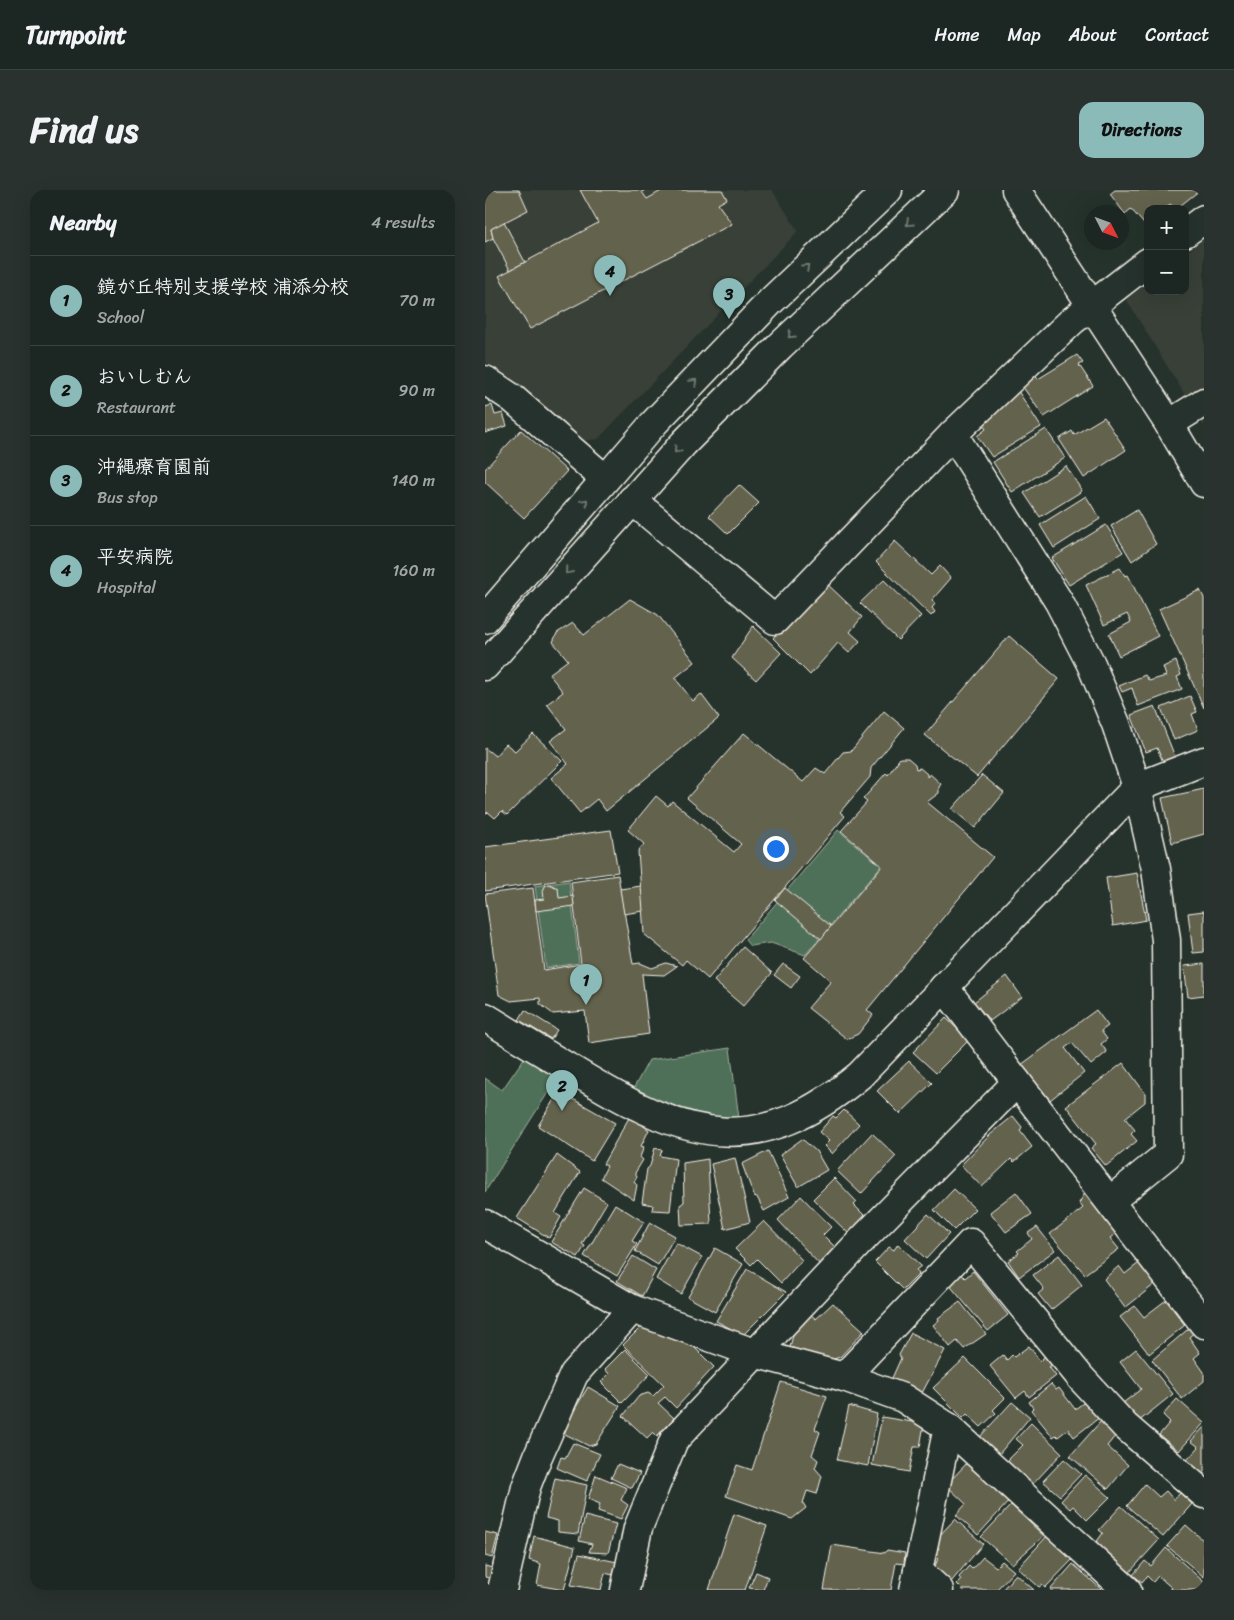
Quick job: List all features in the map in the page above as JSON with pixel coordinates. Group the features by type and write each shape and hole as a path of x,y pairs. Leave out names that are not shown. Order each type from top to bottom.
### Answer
{"street":[{"path":"485,619 654,424 771,301 888,190"},
{"path":"485,666 684,443 780,346 945,190"},
{"path":"1016,190 1169,424 1204,483"},
{"path":"632,500 775,620 953,434 1091,305 1144,265"},
{"path":"485,380 512,398 605,479"},
{"path":"1169,424 1204,402"},
{"path":"953,434 1059,602 1095,673 1116,724 1137,787 1156,869 1166,940 1168,1154 1110,1202"},
{"path":"485,1017 631,1105 691,1129 718,1132 749,1130 782,1123 809,1112 834,1097 860,1075 1137,787 1204,761"},
{"path":"944,987 1204,1324"},
{"path":"625,1590 638,1528 674,1440 754,1353 1017,1082"},
{"path":"485,1224 632,1309 754,1353 844,1377 903,1398 949,1428 1127,1590"},
{"path":"844,1377 971,1243 1081,1378 1125,1426 1204,1494"},
{"path":"502,1590 527,1487 538,1456 574,1374 632,1309"},
{"path":"939,1590 916,1580 949,1428"}],"shaded area":[{"path":"485,190 772,190 798,231 598,439 579,441 485,361"},
{"path":"1204,239 1204,426 1126,299 1144,286 1144,295 1189,295 1189,251"}],"green space":[{"path":"838,830 881,866 805,955 771,943 750,946 745,940"},
{"path":"569,881 579,963 546,968 535,886"},
{"path":"730,1048 739,1119 692,1117 631,1093 649,1060"},
{"path":"529,1051 561,1072 485,1192 485,1078 502,1090"}],"building":[{"path":"485,190 519,190 528,210 491,229 493,238 485,242"},
{"path":"580,190 645,190 642,192 647,199 663,190 722,190 727,199 718,204 732,224 530,329 499,276 598,223"},
{"path":"1115,190 1200,190 1181,205 1144,205 1144,224 1131,209 1129,211 1129,205 1118,205 1110,194"},
{"path":"504,222 525,262 510,270 493,238 491,229"},
{"path":"1077,355 1083,363 1079,365 1093,386 1044,417 1020,383 1034,375 1038,379"},
{"path":"1018,391 1041,427 992,457 977,436 986,429 983,425"},
{"path":"492,405 495,415 503,413 507,426 485,433 485,407"},
{"path":"1104,417 1126,450 1084,478 1059,439 1072,431 1074,435"},
{"path":"1046,429 1065,458 1012,492 993,462"},
{"path":"521,430 567,471 524,518 485,482 485,469"},
{"path":"1066,466 1082,491 1040,517 1024,493"},
{"path":"739,485 759,503 728,534 709,516"},
{"path":"1086,496 1100,519 1054,548 1040,525"},
{"path":"1137,510 1156,544 1132,561 1111,526"},
{"path":"1106,525 1123,552 1069,585 1052,558"},
{"path":"895,541 931,575 940,566 951,578 932,600 935,604 932,608 935,612 931,616 876,562"},
{"path":"1120,568 1125,576 1128,575 1158,636 1119,656 1109,634 1131,622 1127,614 1104,625 1086,585"},
{"path":"884,580 921,616 898,640 860,603"},
{"path":"824,581 862,617 850,632 860,641 849,653 838,643 810,675 773,638"},
{"path":"1200,590 1204,598 1204,708 1159,609"},
{"path":"630,599 658,615 695,662 675,678 693,701 701,694 719,718 606,811 597,799 580,813 551,778 568,764 550,741 566,729 547,704 563,692 549,674 568,660 553,642 557,633 573,623 584,635"},
{"path":"753,626 781,653 756,680 732,658"},
{"path":"1009,636 1059,679 977,777 925,735"},
{"path":"1176,661 1181,675 1177,677 1182,689 1138,706 1132,688 1122,692 1119,686 1145,675 1149,681 1166,676 1163,667"},
{"path":"1190,696 1197,712 1192,714 1198,730 1174,740 1161,708"},
{"path":"1155,706 1175,757 1163,762 1157,748 1146,752 1131,715"},
{"path":"884,711 904,728 871,768 870,777 840,812 845,816 708,979 686,960 682,965 644,934 638,851 644,844 628,830 656,796 668,806 672,801 734,852 741,844 687,798 744,733 803,782 816,768 825,774 843,752 851,751"},
{"path":"533,734 562,761 507,815 502,811 495,818 488,812 485,815 485,748 495,756 506,744 515,751"},
{"path":"900,758 908,758 915,764 916,769 920,768 927,774 927,777 930,774 941,784 939,793 927,802 993,857 867,1010 873,1015 858,1034 847,1039 808,1008 831,981 804,958 882,866 841,831 867,802 863,799 886,773 888,775"},
{"path":"982,775 1004,793 975,828 952,809"},
{"path":"1204,789 1204,834 1172,843 1162,798"},
{"path":"611,830 618,872 485,891 485,847"},
{"path":"1137,873 1146,920 1113,926 1106,878"},
{"path":"618,875 633,964 640,963 652,968 666,963 677,966 664,975 642,974 649,1034 589,1043 585,1011 553,1014 540,1004 540,998 511,1001 499,995 485,894 533,888 544,970 581,964 571,882"},
{"path":"549,884 558,888 559,898 573,896 574,906 536,911 535,900 544,899 543,891 545,886"},
{"path":"641,886 643,911 624,914 620,889"},
{"path":"785,888 831,926 821,939 775,900"},
{"path":"1204,911 1204,952 1193,953 1188,913"},
{"path":"743,947 772,973 743,1006 714,981"},
{"path":"783,964 800,976 791,988 774,975"},
{"path":"1204,964 1204,995 1188,997 1184,966"},
{"path":"1007,976 1022,997 990,1021 974,1002"},
{"path":"525,1010 557,1030 551,1039 519,1020"},
{"path":"1096,1010 1108,1026 1101,1031 1107,1039 1101,1044 1107,1052 1091,1065 1072,1043 1065,1048 1084,1073 1050,1100 1021,1065"},
{"path":"946,1018 969,1040 936,1073 913,1052"},
{"path":"909,1061 932,1083 900,1114 877,1091"},
{"path":"1123,1063 1145,1093 1145,1102 1125,1118 1135,1130 1131,1134 1137,1141 1106,1166 1091,1148 1096,1144 1066,1106"},
{"path":"559,1091 615,1123 592,1161 538,1126"},
{"path":"844,1110 859,1124 832,1154 824,1146 829,1141 819,1132 833,1116 836,1118"},
{"path":"630,1116 649,1130 641,1146 644,1147 640,1157 643,1160 635,1173 637,1177 634,1182 637,1185 634,1200 601,1178 607,1166 603,1164"},
{"path":"1013,1116 1022,1127 1020,1131 1032,1147 1014,1162 1011,1159 982,1187 961,1165 991,1134"},
{"path":"872,1133 896,1156 861,1194 837,1171"},
{"path":"802,1139 816,1151 827,1170 798,1187 780,1155"},
{"path":"655,1148 662,1150 660,1156 676,1159 670,1211 652,1210 653,1205 642,1203 647,1169 650,1166"},
{"path":"768,1151 789,1197 764,1211 757,1197 754,1196 742,1164"},
{"path":"557,1155 580,1172 555,1213 561,1217 549,1238 517,1218"},
{"path":"735,1158 750,1222 725,1229 711,1164"},
{"path":"708,1159 711,1224 681,1225 680,1205 684,1202 683,1163"},
{"path":"834,1178 857,1202 854,1205 868,1219 850,1235 813,1199"},
{"path":"584,1188 607,1202 582,1244 585,1246 578,1257 551,1242"},
{"path":"954,1189 975,1209 954,1230 934,1210"},
{"path":"1016,1192 1032,1214 1006,1232 990,1212"},
{"path":"1085,1193 1091,1197 1092,1203 1095,1201 1119,1231 1110,1238 1119,1249 1085,1274 1050,1234 1083,1208 1079,1203"},
{"path":"801,1196 831,1227 823,1235 837,1249 820,1265 778,1220"},
{"path":"615,1204 644,1222 632,1241 637,1244 617,1276 584,1256"},
{"path":"928,1214 949,1234 926,1259 905,1239"},
{"path":"764,1221 802,1260 781,1283 757,1259 751,1265 735,1249"},
{"path":"650,1222 675,1236 658,1265 635,1251"},
{"path":"1037,1227 1055,1250 1019,1277 1008,1261 1019,1253 1017,1251 1032,1239 1028,1233"},
{"path":"676,1243 702,1257 681,1294 656,1279"},
{"path":"898,1244 921,1266 916,1270 919,1274 903,1290 875,1262 889,1247 894,1250"},
{"path":"715,1248 743,1264 715,1312 688,1297"},
{"path":"1059,1255 1082,1285 1051,1310 1038,1294 1044,1289 1033,1275"},
{"path":"633,1256 656,1270 642,1296 617,1281"},
{"path":"1139,1263 1155,1284 1125,1308 1104,1279 1119,1266 1125,1274"},
{"path":"747,1269 786,1292 743,1335 716,1321"},
{"path":"958,1271 965,1278 973,1271 1008,1315 988,1331 947,1282"},
{"path":"1166,1300 1185,1325 1149,1354 1120,1317 1135,1306 1144,1317"},
{"path":"960,1302 986,1334 964,1349 957,1341 950,1347 933,1325 939,1320 938,1318"},
{"path":"833,1303 864,1331 840,1357 828,1361 789,1351 794,1331 811,1315 816,1319"},
{"path":"646,1322 664,1330 678,1342 686,1339 714,1367 676,1408 665,1397 658,1403 674,1418 657,1436 653,1432 647,1438 623,1416 639,1396 648,1393 653,1396 664,1385 623,1345"},
{"path":"1194,1324 1198,1329 1189,1337 1200,1353 1194,1358 1204,1372 1204,1381 1182,1399 1152,1360"},
{"path":"911,1333 945,1350 922,1393 892,1378 901,1358 899,1355"},
{"path":"1029,1346 1040,1361 1046,1355 1053,1364 1049,1367 1056,1376 1029,1397 1025,1391 1016,1398 990,1366 1003,1355 1007,1360 1012,1355 1014,1357"},
{"path":"625,1349 650,1374 622,1403 601,1382 609,1374 605,1369"},
{"path":"1136,1349 1173,1394 1138,1422 1123,1403 1141,1389 1120,1362"},
{"path":"965,1358 1005,1398 993,1410 996,1413 981,1427 967,1414 963,1418 933,1388"},
{"path":"781,1382 827,1396 815,1429 820,1432 812,1455 818,1460 815,1468 822,1476 817,1494 807,1491 803,1503 806,1508 792,1519 726,1496 737,1465 752,1470"},
{"path":"1051,1384 1056,1390 1059,1388 1075,1409 1086,1401 1100,1417 1074,1437 1068,1429 1058,1437 1056,1435 1053,1437 1031,1410 1033,1408 1029,1402"},
{"path":"588,1387 620,1406 596,1444 589,1446 561,1432"},
{"path":"1177,1399 1204,1423 1179,1451 1159,1435 1170,1422 1163,1415"},
{"path":"1012,1402 1030,1417 999,1454 995,1451 993,1453 978,1439"},
{"path":"849,1406 877,1414 868,1466 837,1460"},
{"path":"882,1417 924,1424 920,1447 914,1447 909,1472 872,1465"},
{"path":"1101,1421 1116,1435 1107,1446 1128,1465 1108,1489 1070,1456"},
{"path":"1031,1423 1062,1453 1031,1486 1005,1463 1023,1445 1016,1439"},
{"path":"1204,1427 1204,1475 1187,1460 1199,1447 1191,1441"},
{"path":"573,1443 600,1454 587,1481 557,1468 561,1457 565,1458"},
{"path":"1064,1459 1081,1474 1060,1496 1043,1481"},
{"path":"968,1462 1010,1500 978,1535 956,1515 966,1504 946,1485"},
{"path":"618,1464 640,1473 632,1488 611,1478"},
{"path":"596,1475 627,1488 621,1500 628,1505 621,1519 598,1511 600,1504 588,1499"},
{"path":"1085,1475 1110,1497 1087,1520 1073,1506 1070,1509 1061,1501"},
{"path":"555,1478 587,1485 578,1534 558,1532 558,1521 546,1518"},
{"path":"1145,1484 1159,1497 1166,1491 1174,1500 1180,1493 1192,1504 1163,1537 1127,1506"},
{"path":"1011,1505 1044,1536 1012,1564 981,1537"},
{"path":"1121,1506 1159,1540 1129,1573 1095,1544 1103,1533 1099,1530"},
{"path":"734,1514 767,1526 745,1590 709,1590"},
{"path":"585,1516 616,1524 608,1553 589,1552 592,1544 579,1541"},
{"path":"955,1519 983,1544 951,1582 934,1568 938,1559 934,1555 939,1548 936,1545 936,1539"},
{"path":"1186,1525 1204,1541 1204,1577 1167,1546"},
{"path":"485,1532 498,1535 492,1558 485,1556"},
{"path":"1048,1535 1073,1559 1045,1588 1042,1585 1039,1587 1018,1568"},
{"path":"534,1536 575,1547 564,1590 537,1585 541,1564 529,1560"},
{"path":"832,1545 885,1553 887,1550 905,1553 904,1564 896,1563 891,1590 824,1590"},
{"path":"1166,1548 1204,1582 1204,1590 1170,1590 1172,1588 1158,1576 1153,1582 1147,1576 1142,1582 1133,1575 1145,1561 1151,1566"},
{"path":"579,1554 617,1562 613,1575 605,1573 601,1590 571,1585"},
{"path":"983,1557 996,1567 1002,1561 1014,1571 996,1590 963,1590 957,1584 961,1580 959,1577 969,1566 972,1569"},
{"path":"1073,1564 1102,1590 1050,1590"},
{"path":"485,1566 496,1569 494,1579 485,1577"},
{"path":"756,1572 768,1577 763,1590 749,1588"},
{"path":"1016,1574 1034,1590 1002,1590"}],"place":[{"name":"平安病院","path":"610,296"},
{"name":"沖縄療育園前","path":"729,319"},
{"name":"鏡が丘特別支援学校 浦添分校","path":"586,1005"},
{"name":"おいしむん","path":"562,1111"}]}
